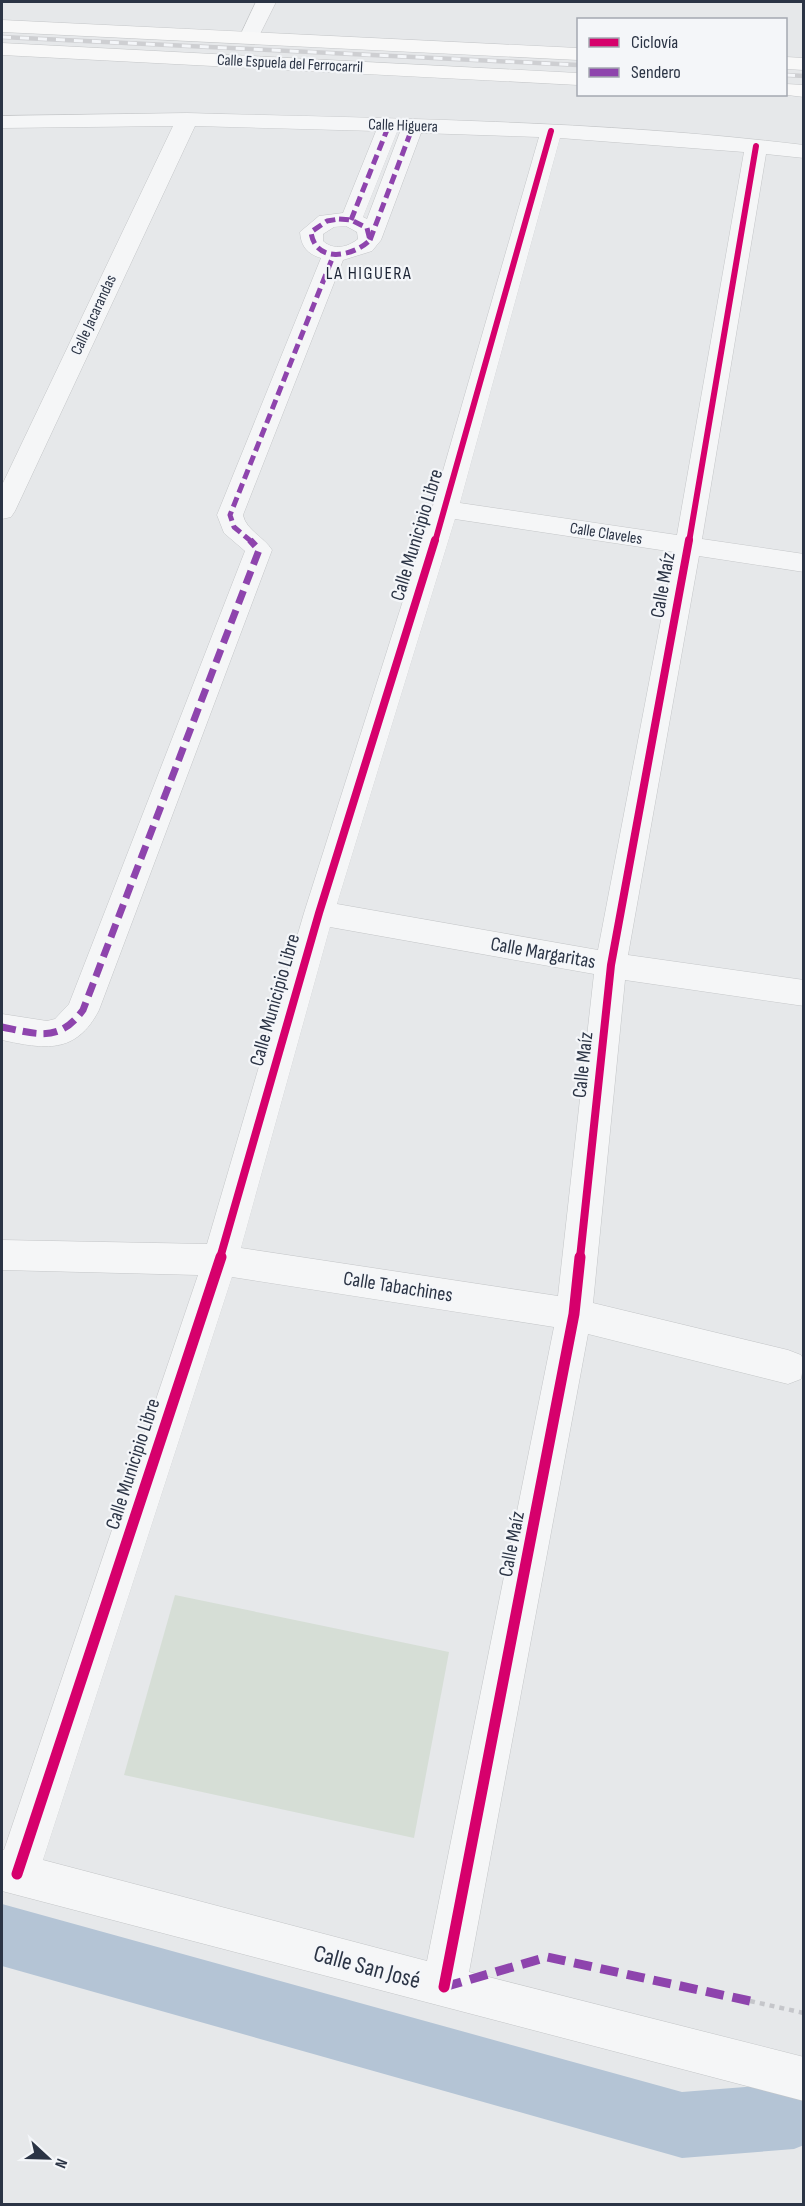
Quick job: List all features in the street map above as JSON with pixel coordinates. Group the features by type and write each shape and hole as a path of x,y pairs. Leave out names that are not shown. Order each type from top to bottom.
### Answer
{"street":[{"name":"Calle Espuela del Ferrocarril","path":"249,38 266,2"},
{"name":"Calle Espuela del Ferrocarril","path":"2,26 577,54"},
{"path":"360,68 366,44"},
{"name":"Calle Espuela del Ferrocarril","path":"2,49 577,79"},
{"path":"787,63 804,64"},
{"path":"787,90 804,91"},
{"name":"Calle Higuera","path":"2,122 188,119 551,131 756,146 804,152"},
{"name":"Calle Jacarandas","path":"4,501 188,119"},
{"path":"351,220 389,125"},
{"path":"370,240 367,228 351,220 327,221 311,232 310,239 314,246 334,254 357,251 370,240 413,126"},
{"name":"Calle Municipio Libre","path":"9,1872 219,1260 319,913 445,509 551,131"},
{"name":"Calle Maíz","path":"444,1987 574,1314 611,965 688,546 756,146"},
{"path":"2,1027 48,1035 57,1034 68,1030 83,1010 260,550 256,544 236,531 230,515 334,254"},
{"name":"Calle Claveles","path":"445,509 804,563"},
{"name":"Calle Margaritas","path":"319,913 611,965 804,993"},
{"name":"Calle Tabachines","path":"2,1255 219,1260 574,1314 789,1367"},
{"name":"Calle San José","path":"9,1872 804,2079"}],"path":[{"path":"750,2001 804,2013"}],"shaded area":[{"path":"175,1595 449,1652 414,1838 124,1775"}],"waterway":[{"path":"2,1935 682,2125 794,2116"}],"railway":[{"path":"2,37 577,65"},
{"path":"787,75 804,76"}],"marked path":[{"path":"351,220 389,125"},
{"path":"370,240 413,126"},
{"path":"339,219 351,220 367,228 370,240 355,251 345,253 334,254 317,248 312,242 311,232 327,221 339,219"},
{"path":"2,1027 37,1034 57,1033 66,1029 83,1010 259,550 237,531 230,515 334,254"},
{"path":"444,1987 547,1957 750,2001"}],"cycle path":[{"path":"17,1874 220,1260 319,913 445,509 551,131"},
{"path":"444,1987 574,1314 611,965 688,546 756,146"}],"district":[{"name":"LA HIGUERA","path":"369,273"}]}
